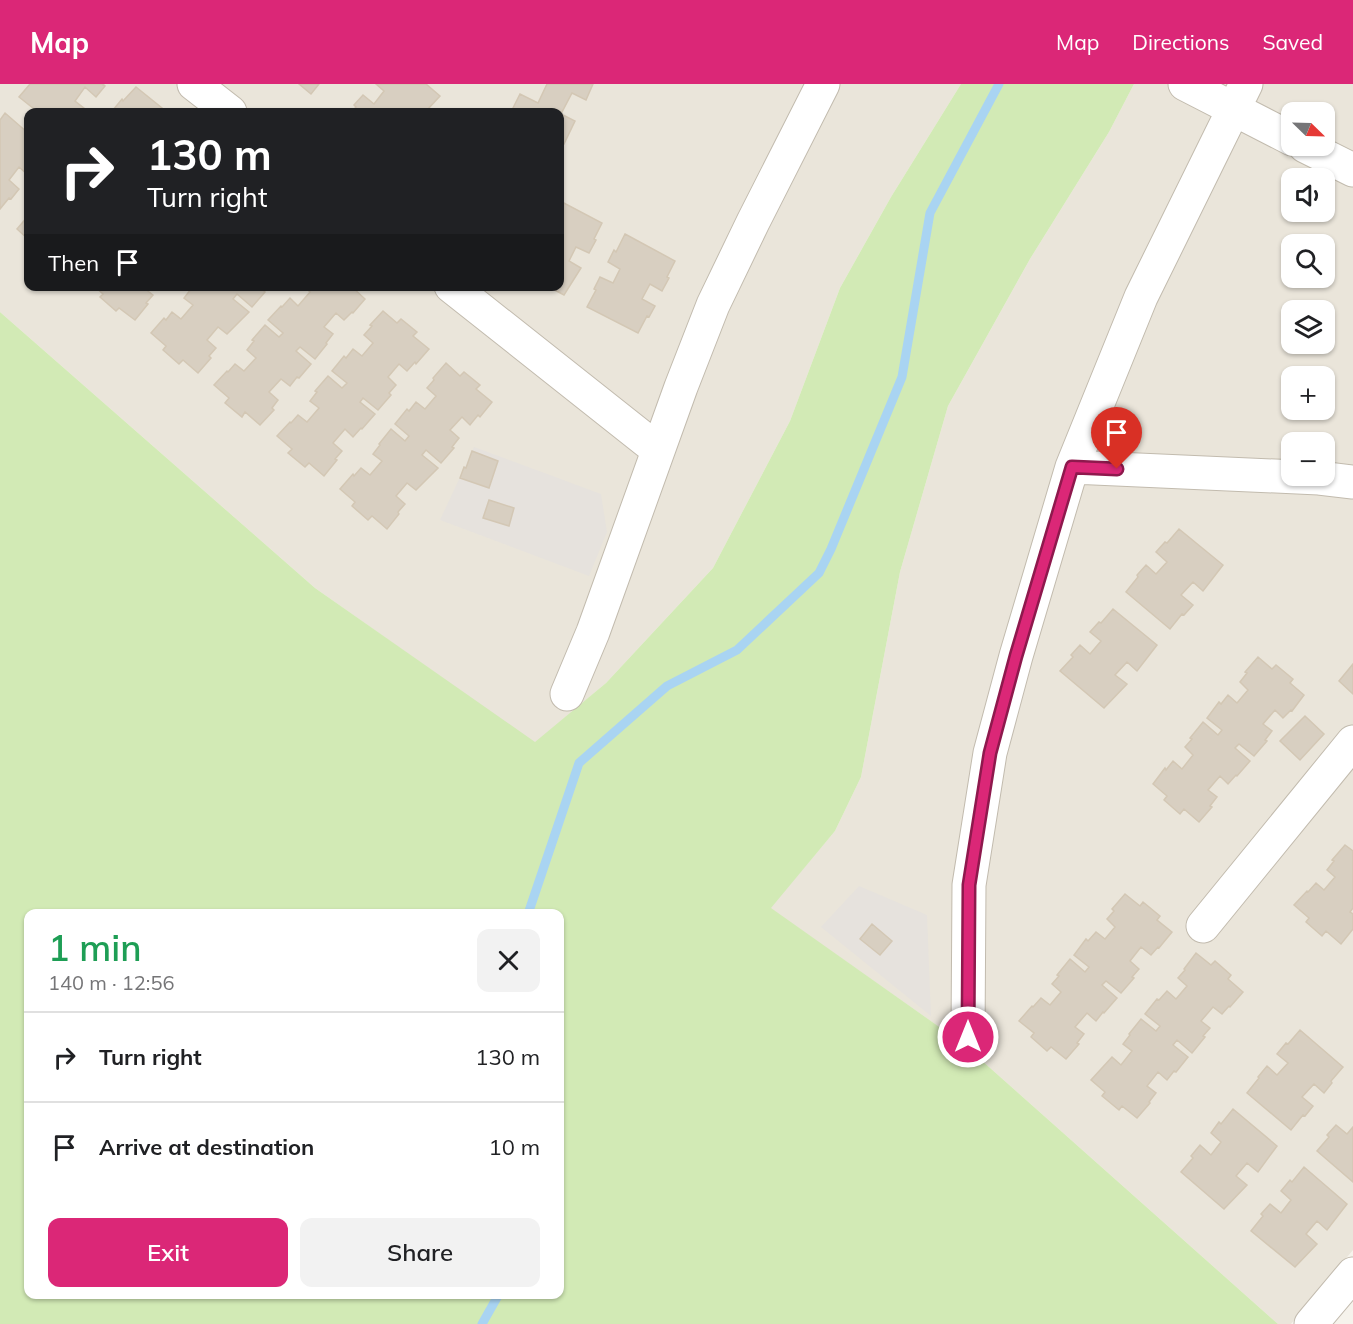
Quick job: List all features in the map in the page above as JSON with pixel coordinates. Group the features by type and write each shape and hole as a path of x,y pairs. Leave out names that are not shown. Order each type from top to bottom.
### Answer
{"street":[{"path":"194,84 225,108"},
{"path":"567,694 593,633 681,387 713,305 823,84"},
{"path":"1187,85 1239,97 1281,130"},
{"path":"968,1037 969,885 990,753 1016,656 1072,467 1141,297 1239,97"},
{"path":"1325,156 1353,170"},
{"path":"457,291 658,450"},
{"path":"1072,467 1319,478 1353,482"},
{"path":"1203,926 1353,742"},
{"path":"1311,1324 1353,1274"}],"shaded area":[{"path":"0,84 961,84 891,197 840,288 790,421 713,568 606,683 535,743 315,588 0,312"},
{"path":"1134,84 1353,84 1353,1250 1291,1324 1278,1324 962,1043 770,908 835,831 861,777 900,572 948,406 1030,259 1109,132"},
{"path":"474,447 601,494 607,532 589,576 440,520"},
{"path":"859,886 927,915 931,1016 821,927"}],"green space":[{"path":"961,84 1134,84 1109,132 1030,259 948,406 900,572 861,777 835,831 771,908 962,1043 1278,1324 0,1324 0,312 315,588 535,742 606,683 713,568 790,421 840,288 891,197"}],"building":[{"path":"30,84 104,84 105,86 96,97 85,87 75,101 84,108 33,108 19,97"},
{"path":"299,84 319,84 311,94"},
{"path":"376,84 426,84 440,96 429,108 355,108 354,105 363,95 374,104 384,91"},
{"path":"547,84 593,84 586,100 572,93 564,108 513,108 520,94 538,103"},
{"path":"136,87 162,108 115,108 122,99 123,101"},
{"path":"5,113 24,130 24,171 19,167 9,180 19,189 0,209 0,120"},
{"path":"564,116 575,121 564,144"},
{"path":"564,203 602,223 589,253 576,247 569,261 581,268 564,295 556,291 564,291"},
{"path":"24,221 24,235 17,229"},
{"path":"625,234 675,261 662,291 650,284 642,299 655,306 638,333 587,307 600,277 613,283 620,269 608,262"},
{"path":"100,291 148,291 153,295 135,320 119,308 116,311 100,297 103,294"},
{"path":"189,291 265,292 252,307 237,294 233,299 249,312 227,334 218,327 207,340 216,348 198,373 183,360 179,364 163,350 166,346 151,333 172,312 181,319 193,305 184,298"},
{"path":"356,291 365,299 344,320 336,313 324,327 333,334 315,359 300,347 296,351 311,364 290,386 281,379 269,392 278,400 272,408 274,410 260,425 245,412 242,417 225,403 229,398 214,385 235,364 244,371 256,358 247,350 265,325 279,337 283,333 268,320 290,298 298,306 310,292"},
{"path":"383,311 397,323 401,319 417,332 413,336 429,349 407,371 399,364 388,377 396,385 378,410 363,398 360,402 375,414 353,437 345,429 333,443 342,451 324,476 309,463 305,467 288,453 292,449 277,436 298,415 307,422 319,408 310,401 328,376 342,388 347,383 332,371 353,349 362,356 373,343 364,335"},
{"path":"446,363 460,376 464,372 480,385 476,389 492,402 470,425 462,417 450,430 459,438 441,463 426,450 422,455 438,468 416,490 407,483 396,496 405,504 387,529 372,516 368,520 352,506 355,502 340,489 361,468 370,475 382,461 373,454 391,429 405,441 409,436 395,424 416,402 425,409 436,396 427,388"},
{"path":"472,451 498,461 489,488 460,478"},
{"path":"489,500 514,508 509,526 483,518"},
{"path":"1179,529 1223,565 1203,591 1193,582 1181,595 1193,605 1170,629 1126,592 1146,565 1156,574 1167,562 1156,552"},
{"path":"1113,609 1157,645 1137,671 1127,662 1115,675 1127,684 1104,708 1060,671 1080,645 1090,654 1101,641 1090,632"},
{"path":"1258,657 1272,669 1276,665 1293,679 1290,683 1304,695 1292,711 1283,718 1275,710 1263,724 1272,731 1254,756 1239,744 1235,748 1250,761 1228,784 1220,776 1208,790 1217,797 1199,822 1184,809 1180,814 1164,800 1167,796 1153,784 1173,761 1182,769 1193,755 1185,747 1203,722 1218,735 1222,730 1207,718 1219,702 1221,704 1228,695 1237,703 1248,690 1240,682"},
{"path":"1353,664 1353,694 1339,681"},
{"path":"1305,716 1324,734 1300,760 1280,741"},
{"path":"1345,845 1353,851 1353,908 1350,912 1353,914 1353,929 1341,944 1326,931 1322,936 1306,922 1309,918 1294,905 1316,883 1324,890 1335,877 1327,870"},
{"path":"1125,894 1140,906 1143,902 1160,916 1157,920 1172,932 1151,955 1141,947 1130,961 1139,969 1121,993 1106,981 1102,985 1117,998 1096,1021 1087,1013 1075,1027 1084,1034 1066,1059 1051,1047 1047,1051 1031,1037 1034,1033 1019,1021 1041,998 1050,1005 1061,992 1052,984 1070,959 1085,972 1089,967 1074,955 1086,939 1088,941 1096,932 1105,939 1115,927 1107,919"},
{"path":"872,924 892,941 880,955 860,939"},
{"path":"1196,953 1211,965 1215,961 1231,975 1228,979 1243,992 1222,1014 1213,1007 1201,1021 1210,1028 1192,1053 1177,1040 1173,1045 1188,1057 1167,1080 1158,1072 1147,1086 1156,1093 1137,1118 1122,1106 1119,1110 1102,1096 1105,1092 1091,1080 1112,1057 1121,1065 1132,1051 1123,1044 1141,1019 1156,1031 1160,1026 1145,1014 1167,991 1176,999 1187,986 1178,978"},
{"path":"1300,1030 1343,1067 1324,1093 1314,1084 1302,1097 1313,1106 1291,1130 1247,1093 1267,1066 1277,1075 1288,1063 1277,1054"},
{"path":"1233,1109 1277,1146 1258,1172 1247,1163 1236,1176 1247,1185 1224,1209 1181,1172 1200,1145 1211,1155 1221,1142 1211,1133"},
{"path":"1336,1125 1347,1134 1353,1127 1353,1182 1317,1151"},
{"path":"1304,1167 1347,1204 1327,1230 1317,1221 1306,1234 1317,1244 1295,1267 1251,1231 1270,1204 1281,1213 1291,1200 1281,1191"}],"waterway":[{"path":"530,909 579,763 667,686 737,650 819,573 902,377 930,213 999,84"},
{"path":"482,1324 496,1299"}],"route":[{"path":"968,1037 969,885 990,753 1072,467 1117,469"}]}
